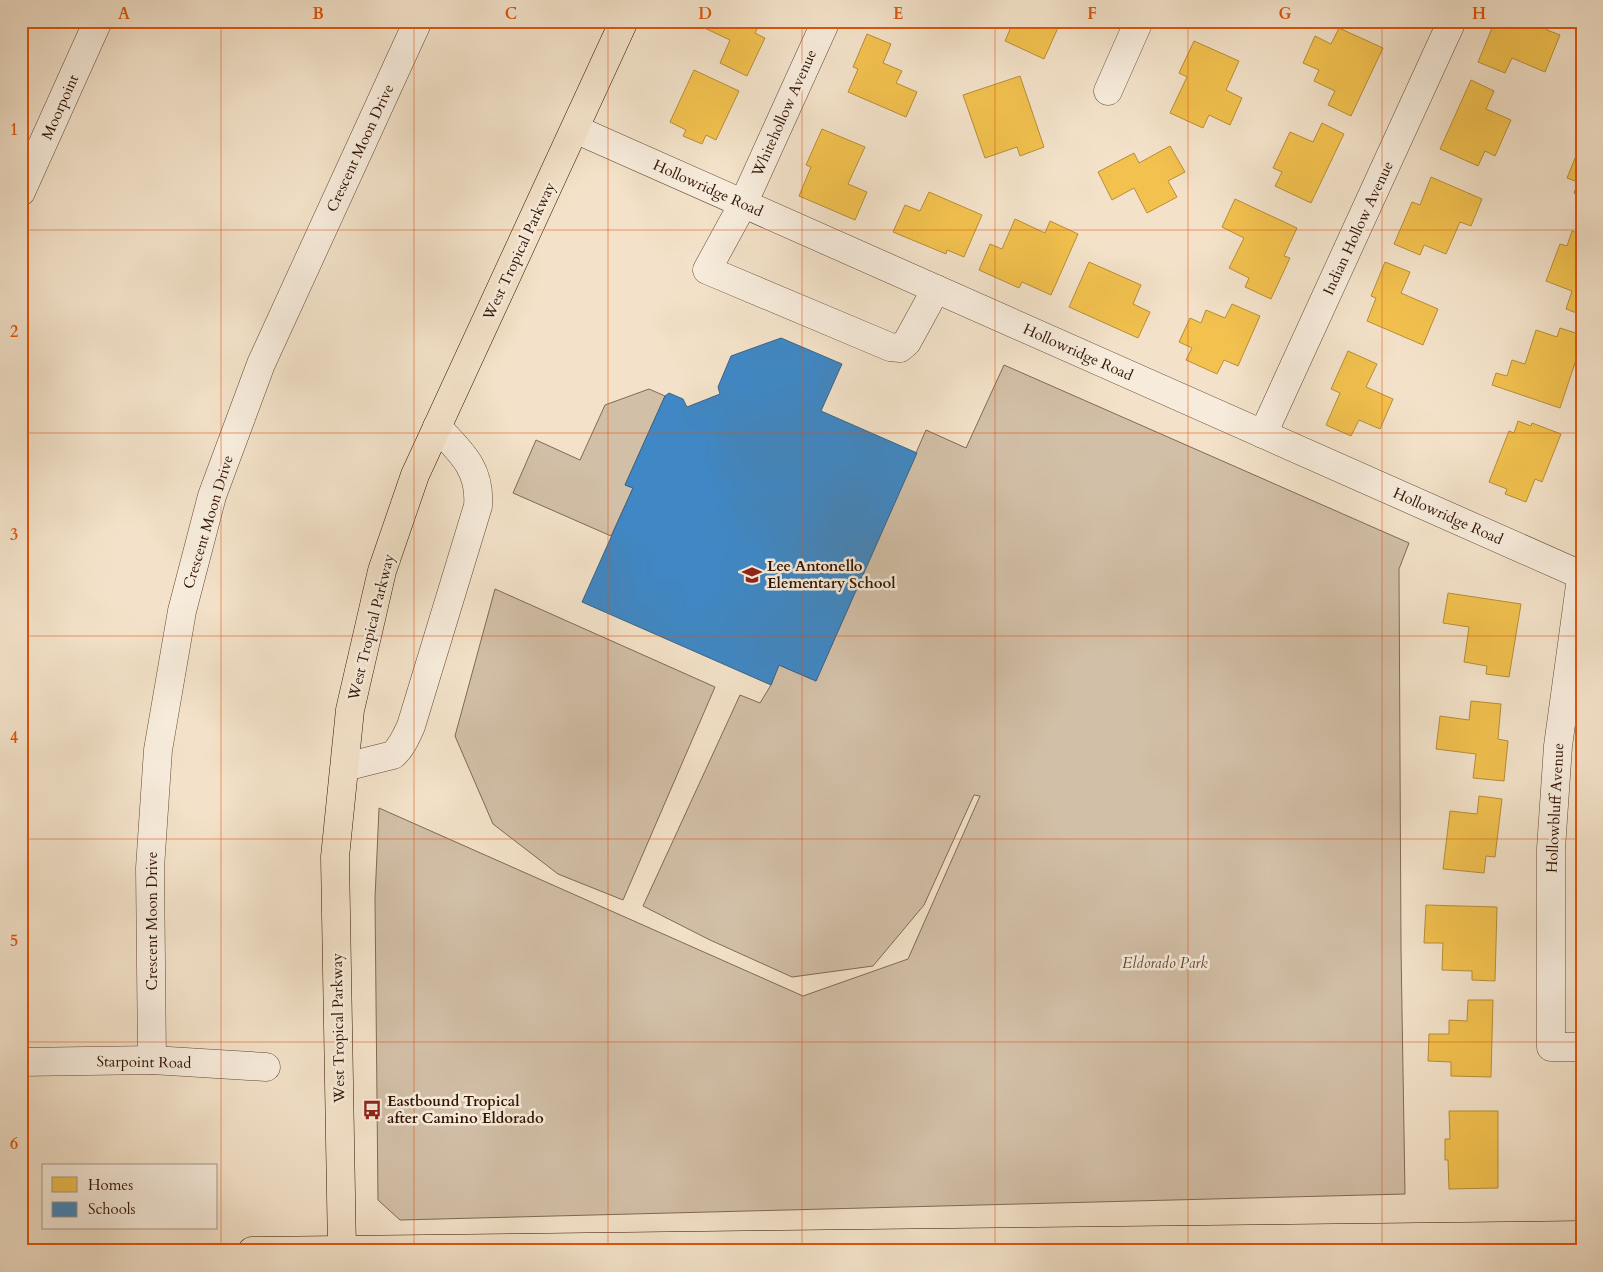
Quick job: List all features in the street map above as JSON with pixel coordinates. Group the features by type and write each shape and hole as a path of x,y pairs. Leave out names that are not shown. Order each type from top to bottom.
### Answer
{"main road":[{"name":"West Tropical Parkway","path":"342,1250 335,872 350,710 382,571 415,475 624,21"},
{"path":"252,1251 1299,1244 1582,1235"}],"street":[{"name":"Moorpoint","path":"21,192 98,21"},
{"name":"Crescent Moon Drive","path":"152,1060 150,868 158,750 182,610 212,496 261,364 418,21"},
{"name":"Whitehollow Avenue","path":"826,21 743,204 707,270 890,348 900,348 907,342 936,290"},
{"path":"1108,91 1139,21"},
{"name":"Indian Hollow Avenue","path":"1263,434 1452,21"},
{"name":"Hollowridge Road","path":"575,129 936,290 1581,573"},
{"path":"344,767 394,754 400,749 406,738 478,506 477,479 472,468 460,450 437,427"},
{"name":"Hollowbluff Avenue","path":"1581,573 1558,746 1553,830 1552,1047 1582,1047"},
{"name":"Starpoint Road","path":"21,1062 152,1060 266,1067"}],"green space":[{"name":"Eldorado Park","path":"1004,365 1409,543 1399,569 1401,948 1405,1194 400,1220 378,1200 375,898 379,808 803,996 908,959 980,796 974,795 924,905 873,966 792,977 710,940 643,906 740,695 760,703 771,685 779,665 816,681 926,430 966,448"},
{"path":"649,389 665,396 625,485 633,488 611,536 513,493 536,440 580,460 605,405"},
{"path":"495,589 715,687 623,900 558,874 493,824 455,736"}],"building: Homes":[{"path":"697,21 761,21 755,33 765,38 747,76 720,63 730,40 696,24"},
{"path":"999,21 1061,21 1044,59 1005,41 1011,27"},
{"path":"1495,21 1551,21 1547,30 1560,35 1545,72 1512,58 1505,73 1478,62"},
{"path":"1339,28 1383,48 1351,116 1328,105 1335,91 1314,81 1319,70 1303,63 1315,36 1331,44"},
{"path":"867,34 891,44 883,63 902,71 896,83 917,92 906,117 848,92 858,69 853,67"},
{"path":"1194,41 1239,61 1226,90 1242,98 1230,125 1209,115 1203,128 1170,113 1187,77 1179,73"},
{"path":"694,70 739,91 716,140 706,135 702,144 683,136 686,130 670,122"},
{"path":"1020,76 1044,147 1020,156 1017,147 985,158 963,95"},
{"path":"1471,80 1494,91 1486,109 1511,120 1495,156 1485,151 1478,166 1440,149"},
{"path":"1322,123 1344,134 1311,203 1275,186 1282,172 1273,168 1290,132 1313,142"},
{"path":"822,129 865,147 848,184 867,192 855,220 799,196 811,167 806,165"},
{"path":"1170,146 1185,172 1168,181 1177,197 1147,213 1134,188 1112,200 1098,172 1134,153 1139,163"},
{"path":"1578,151 1582,153 1582,196 1574,193 1578,182 1567,178"},
{"path":"1431,177 1482,199 1471,226 1460,222 1446,254 1424,245 1420,255 1394,244 1412,202 1420,205"},
{"path":"929,192 982,215 964,257 947,250 946,254 893,232 905,205 920,211"},
{"path":"1235,199 1297,228 1284,256 1290,258 1271,299 1245,287 1249,278 1229,268 1244,238 1222,227"},
{"path":"1015,219 1045,233 1050,221 1078,234 1051,295 1022,282 1019,288 979,270 990,244 1002,249"},
{"path":"1572,231 1582,235 1582,315 1566,309 1572,291 1546,281 1560,244 1567,246"},
{"path":"1089,262 1141,285 1133,304 1150,312 1138,338 1069,307"},
{"path":"1385,262 1410,272 1401,293 1438,309 1423,345 1367,321 1376,298 1371,296"},
{"path":"1232,304 1260,316 1238,366 1224,360 1217,374 1186,360 1192,348 1179,342 1190,318 1201,323 1206,310 1225,318"},
{"path":"1560,328 1582,335 1582,342 1560,408 1492,385 1496,373 1507,376 1512,360 1525,364 1536,330 1557,337"},
{"path":"1348,351 1377,364 1366,387 1393,399 1380,429 1359,420 1351,436 1326,425 1340,393 1331,389"},
{"path":"1518,421 1531,426 1532,423 1561,434 1542,482 1535,479 1526,502 1505,494 1507,489 1489,482 1509,431 1514,433"},
{"path":"1448,593 1521,604 1509,677 1486,674 1487,666 1464,662 1469,627 1443,623"},
{"path":"1471,701 1501,704 1498,739 1508,741 1504,781 1473,778 1476,754 1436,749 1440,716 1469,720"},
{"path":"1479,796 1502,799 1495,857 1486,856 1484,873 1443,869 1450,811 1477,814"},
{"path":"1426,905 1497,907 1495,981 1472,980 1472,971 1442,970 1443,943 1424,943"},
{"path":"1468,1000 1493,1000 1491,1077 1451,1076 1451,1062 1428,1061 1429,1034 1449,1034 1449,1020 1467,1021"},
{"path":"1449,1111 1498,1111 1498,1188 1449,1189 1448,1160 1445,1160 1445,1139 1450,1139"}],"building: Schools":[{"path":"781,338 842,364 821,411 917,453 816,681 779,665 771,685 582,602 633,488 625,485 665,396 669,393 683,399 687,407 720,394 718,387 731,356"}],"place":[{"name":"Lee Antonello Elementary School","path":"752,575"},
{"name":"Eastbound Tropical after Camino Eldorado","path":"372,1110"}]}
